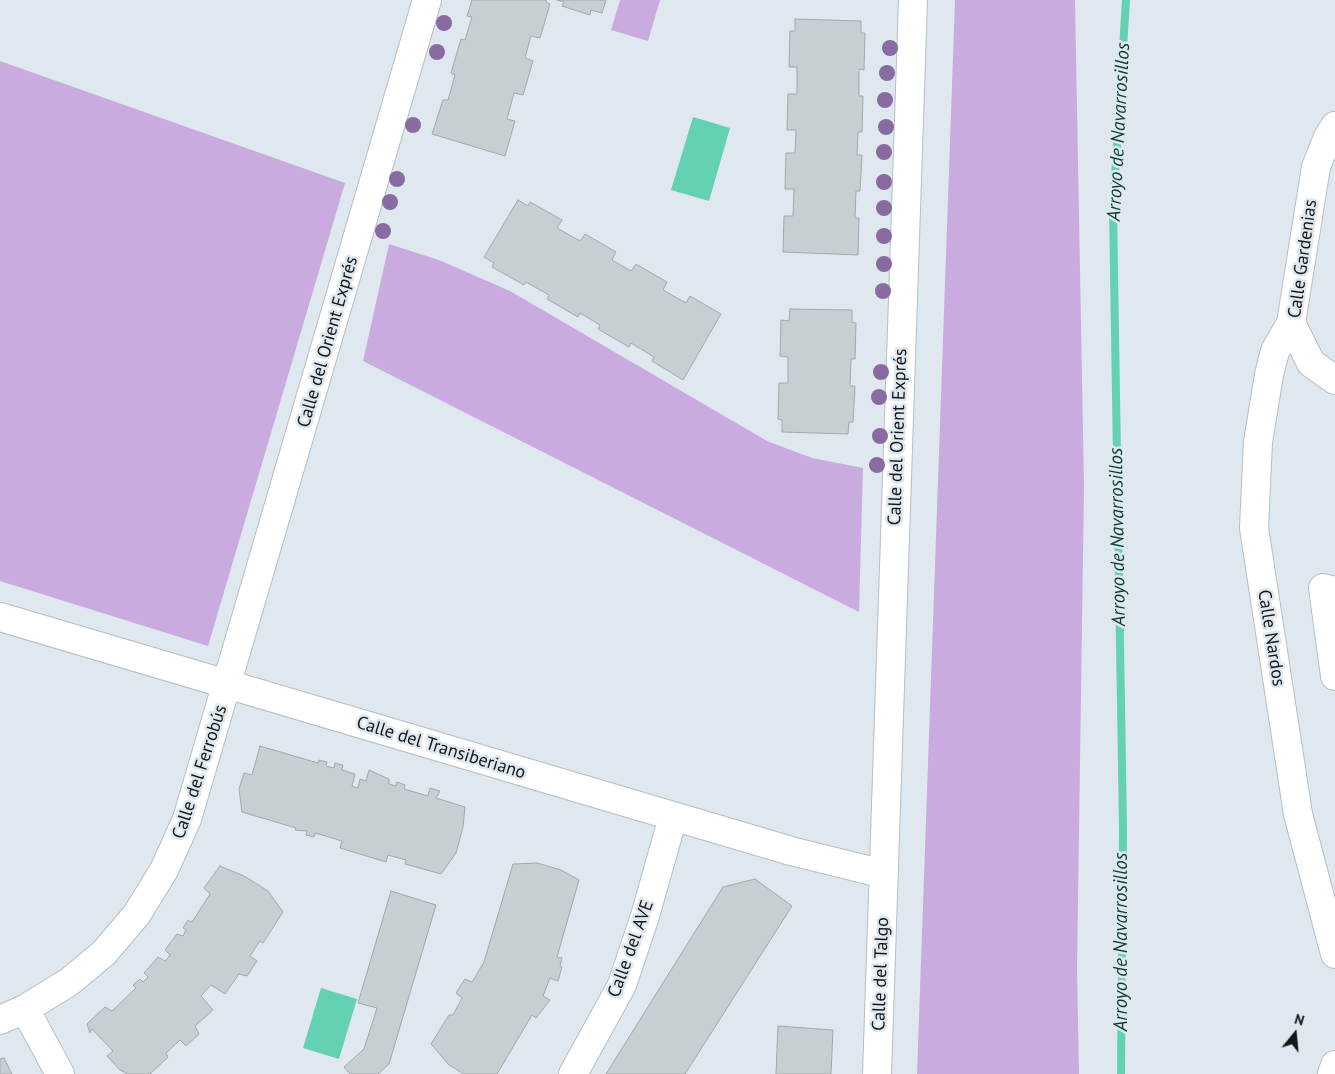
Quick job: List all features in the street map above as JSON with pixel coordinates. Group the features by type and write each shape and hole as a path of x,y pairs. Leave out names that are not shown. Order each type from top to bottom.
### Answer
{"street":[{"name":"Calle del Orient Exprés","path":"228,684 427,0"},
{"name":"Calle del Orient Exprés","path":"884,874 913,0"},
{"name":"Calle Gardenias","path":"1335,126 1328,137 1316,167 1292,323 1311,363 1335,380"},
{"name":"Calle Nardos","path":"1292,323 1275,351 1269,375 1258,442 1254,528 1298,814 1335,954"},
{"path":"1335,591 1323,588 1335,676"},
{"name":"Calle del Transiberiano","path":"0,617 673,817 792,851 884,874"},
{"name":"Calle del Ferrobús","path":"0,1020 25,1009 69,982 104,953 141,907 164,870 187,818 228,684"},
{"name":"Calle del AVE","path":"574,1074 622,985 645,916 673,817"},
{"name":"Calle del Talgo","path":"877,1074 884,874"},
{"path":"25,1009 60,1074"},
{"path":"1332,1074 1335,1064"}],"shaded area":[{"path":"620,0 660,0 648,41 611,30"},
{"path":"955,0 1075,0 1084,486 1077,969 1079,1074 917,1074"},
{"path":"0,61 345,183 208,646 0,581"},
{"path":"693,117 730,128 709,201 671,190"},
{"path":"389,244 439,260 510,291 767,441 812,458 863,468 859,612 363,361"},
{"path":"321,988 357,999 339,1059 303,1048"}],"building":[{"path":"472,0 546,0 550,4 540,38 531,36 525,58 533,61 523,95 514,93 507,119 515,121 505,156 432,134 443,100 448,100 455,75 451,73 461,39 465,40 472,17 467,16"},
{"path":"557,0 606,0 602,13 591,10 590,15 562,6 564,2"},
{"path":"795,19 861,21 861,33 865,33 864,70 859,69 859,96 863,96 862,132 858,132 857,155 862,155 860,191 856,191 855,218 859,218 858,255 783,252 784,216 793,216 794,189 785,189 786,153 795,153 796,130 787,130 788,94 797,94 797,67 789,67 790,31 795,31"},
{"path":"518,200 528,206 530,202 562,220 557,228 580,241 585,234 616,252 612,260 631,271 636,264 667,282 663,290 686,303 690,296 721,314 683,380 652,361 654,357 631,343 629,347 598,329 600,325 580,313 578,317 547,299 549,295 526,282 524,285 492,267 494,263 484,257"},
{"path":"790,309 852,310 852,322 856,323 855,359 851,359 850,386 855,386 853,422 849,422 848,434 782,432 782,420 778,419 779,383 788,383 788,357 780,356 781,320 789,321"},
{"path":"260,746 318,763 319,760 327,762 326,766 334,768 335,763 343,765 342,770 355,774 352,786 358,788 360,779 366,781 369,770 389,779 389,784 396,786 397,782 405,785 404,789 428,796 430,788 440,791 436,798 465,807 463,827 456,853 441,874 405,864 406,860 388,855 386,862 340,848 342,841 315,833 314,837 306,835 307,831 295,830 296,828 242,812 239,789 244,773 252,775"},
{"path":"537,863 561,870 579,880 557,957 562,958 560,966 562,967 558,981 550,978 543,996 550,1000 536,1018 532,1015 497,1074 464,1074 449,1065 431,1044 449,1015 453,1015 462,998 456,993 465,979 472,982 484,962 513,864"},
{"path":"220,866 244,876 268,891 283,912 263,943 260,941 250,956 257,961 247,976 239,974 225,994 211,985 201,996 213,1010 195,1026 199,1034 186,1046 180,1040 166,1053 168,1057 150,1074 128,1074 120,1070 107,1056 113,1051 92,1029 90,1033 87,1024 105,1007 112,1011 136,988 133,985 140,979 143,982 148,977 144,973 158,957 165,961 167,959 170,955 165,950 177,934 183,936 186,930 183,928 188,920 192,922 210,894 204,888"},
{"path":"755,879 792,906 685,1074 606,1074 723,887"},
{"path":"391,891 436,905 389,1064 378,1074 350,1074 344,1067 364,1049 377,1008 358,1003"},
{"path":"778,1026 833,1030 831,1074 776,1074"},
{"path":"4,1058 12,1074 0,1074 0,1059"}],"waterway":[{"name":"Arroyo de Navarrosillos","path":"1121,1074 1123,829 1113,209 1126,0"}]}
